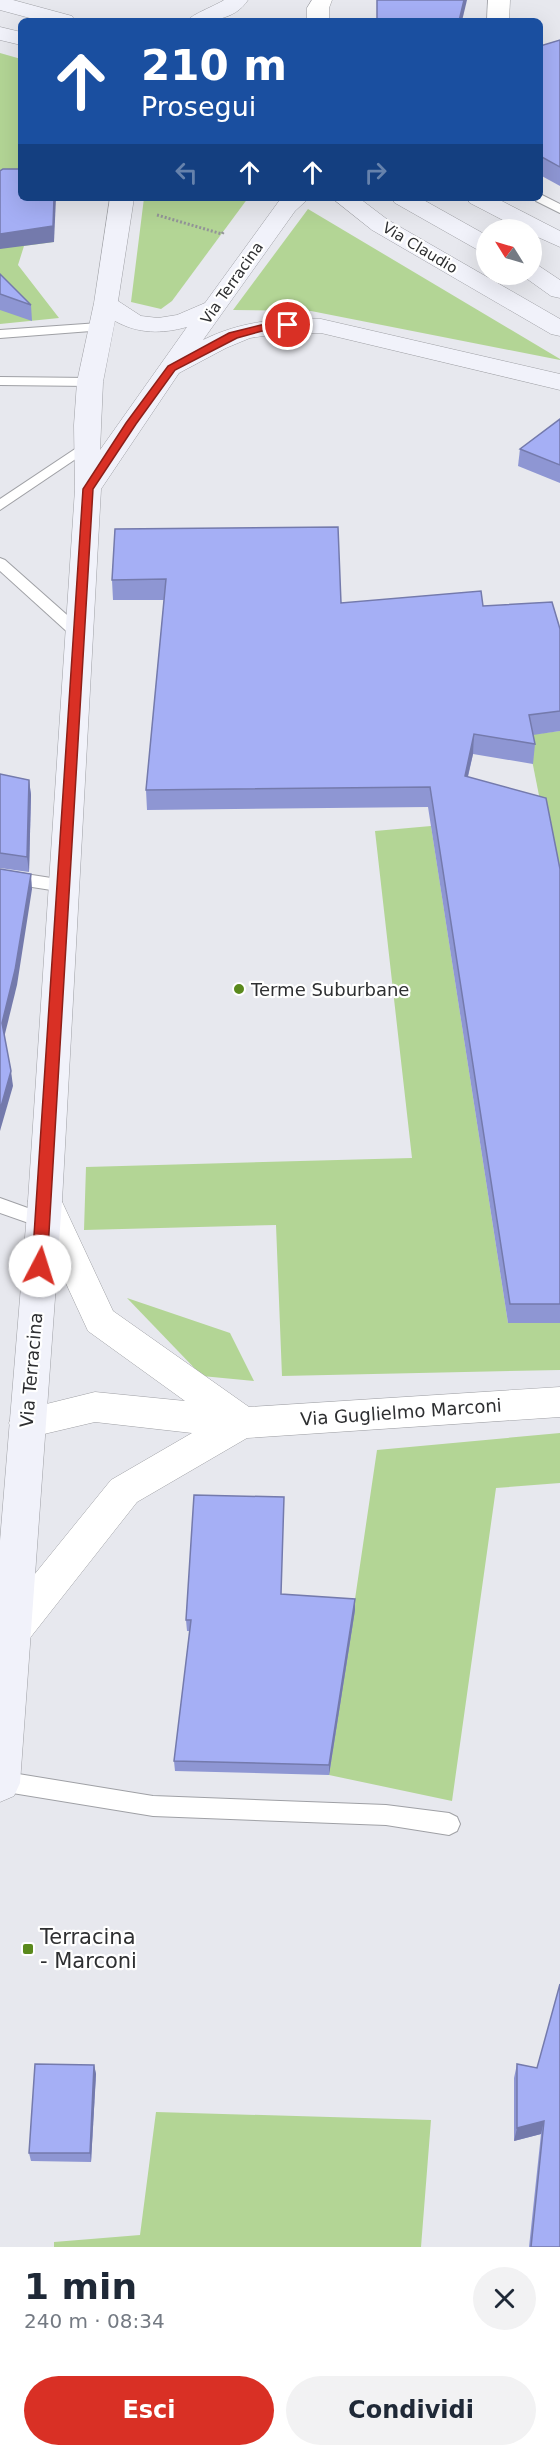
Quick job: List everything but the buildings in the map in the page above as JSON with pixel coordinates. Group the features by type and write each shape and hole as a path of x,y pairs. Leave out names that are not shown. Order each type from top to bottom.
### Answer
{"main road":[{"path":"206,18 238,0"},
{"path":"240,18 246,0"},
{"path":"0,3 53,18"},
{"path":"0,33 18,38"},
{"name":"Via Terracina","path":"0,1782 12,1631 9,1546 27,1423 44,1211 88,489 87,445 90,382 99,327 106,303 122,201"},
{"name":"Via Terracina","path":"88,489 131,423 286,206 293,201"},
{"name":"Via Claudio","path":"348,201 380,225 560,329"},
{"name":"Via Claudio","path":"408,201 476,239"},
{"path":"484,201 560,240"},
{"path":"542,275 560,283"},
{"path":"542,278 560,291"},
{"path":"106,303 117,314 157,327 174,325 214,308"},
{"path":"171,368 233,335 261,328 288,325 321,326 560,382"}],"street":[{"path":"318,18 318,8 322,0"},
{"path":"498,18 500,0"},
{"path":"12,1631 124,1491 241,1422 100,1322 44,1211"},
{"name":"Via Guglielmo Marconi","path":"27,1423 95,1407 241,1422 560,1402"}],"lane":[{"path":"543,200 560,208"},
{"path":"0,334 99,327"},
{"path":"0,381 90,382"},
{"path":"0,506 87,445"},
{"path":"0,563 79,634"},
{"path":"0,876 64,886"},
{"path":"0,1205 44,1211"},
{"path":"0,1782 153,1806 386,1815 449,1824"}],"path":[{"path":"154,214 222,234"}],"green space":[{"path":"0,53 18,58 18,201 23,201 54,242 24,246 18,265 59,318 0,324"},
{"path":"144,201 246,201 172,301 161,309 131,302"},
{"path":"308,209 560,360 311,311 233,310"},
{"path":"560,731 560,891 558,891 527,735"},
{"path":"431,826 508,1323 560,1323 560,1370 282,1376 276,1225 84,1230 86,1167 412,1158 375,831"},
{"path":"127,1298 230,1333 254,1381 202,1376"},
{"path":"560,1433 560,1483 496,1488 452,1801 329,1775 377,1450"},
{"path":"156,2112 431,2120 421,2247 54,2247 54,2242 140,2235"}],"place":[{"name":"Terme Suburbane","path":"239,989"},
{"name":"Terracina - Marconi","path":"28,1949"}],"route":[{"path":"40,1266 88,489 131,423 171,368 233,335 261,328 288,325"}]}
